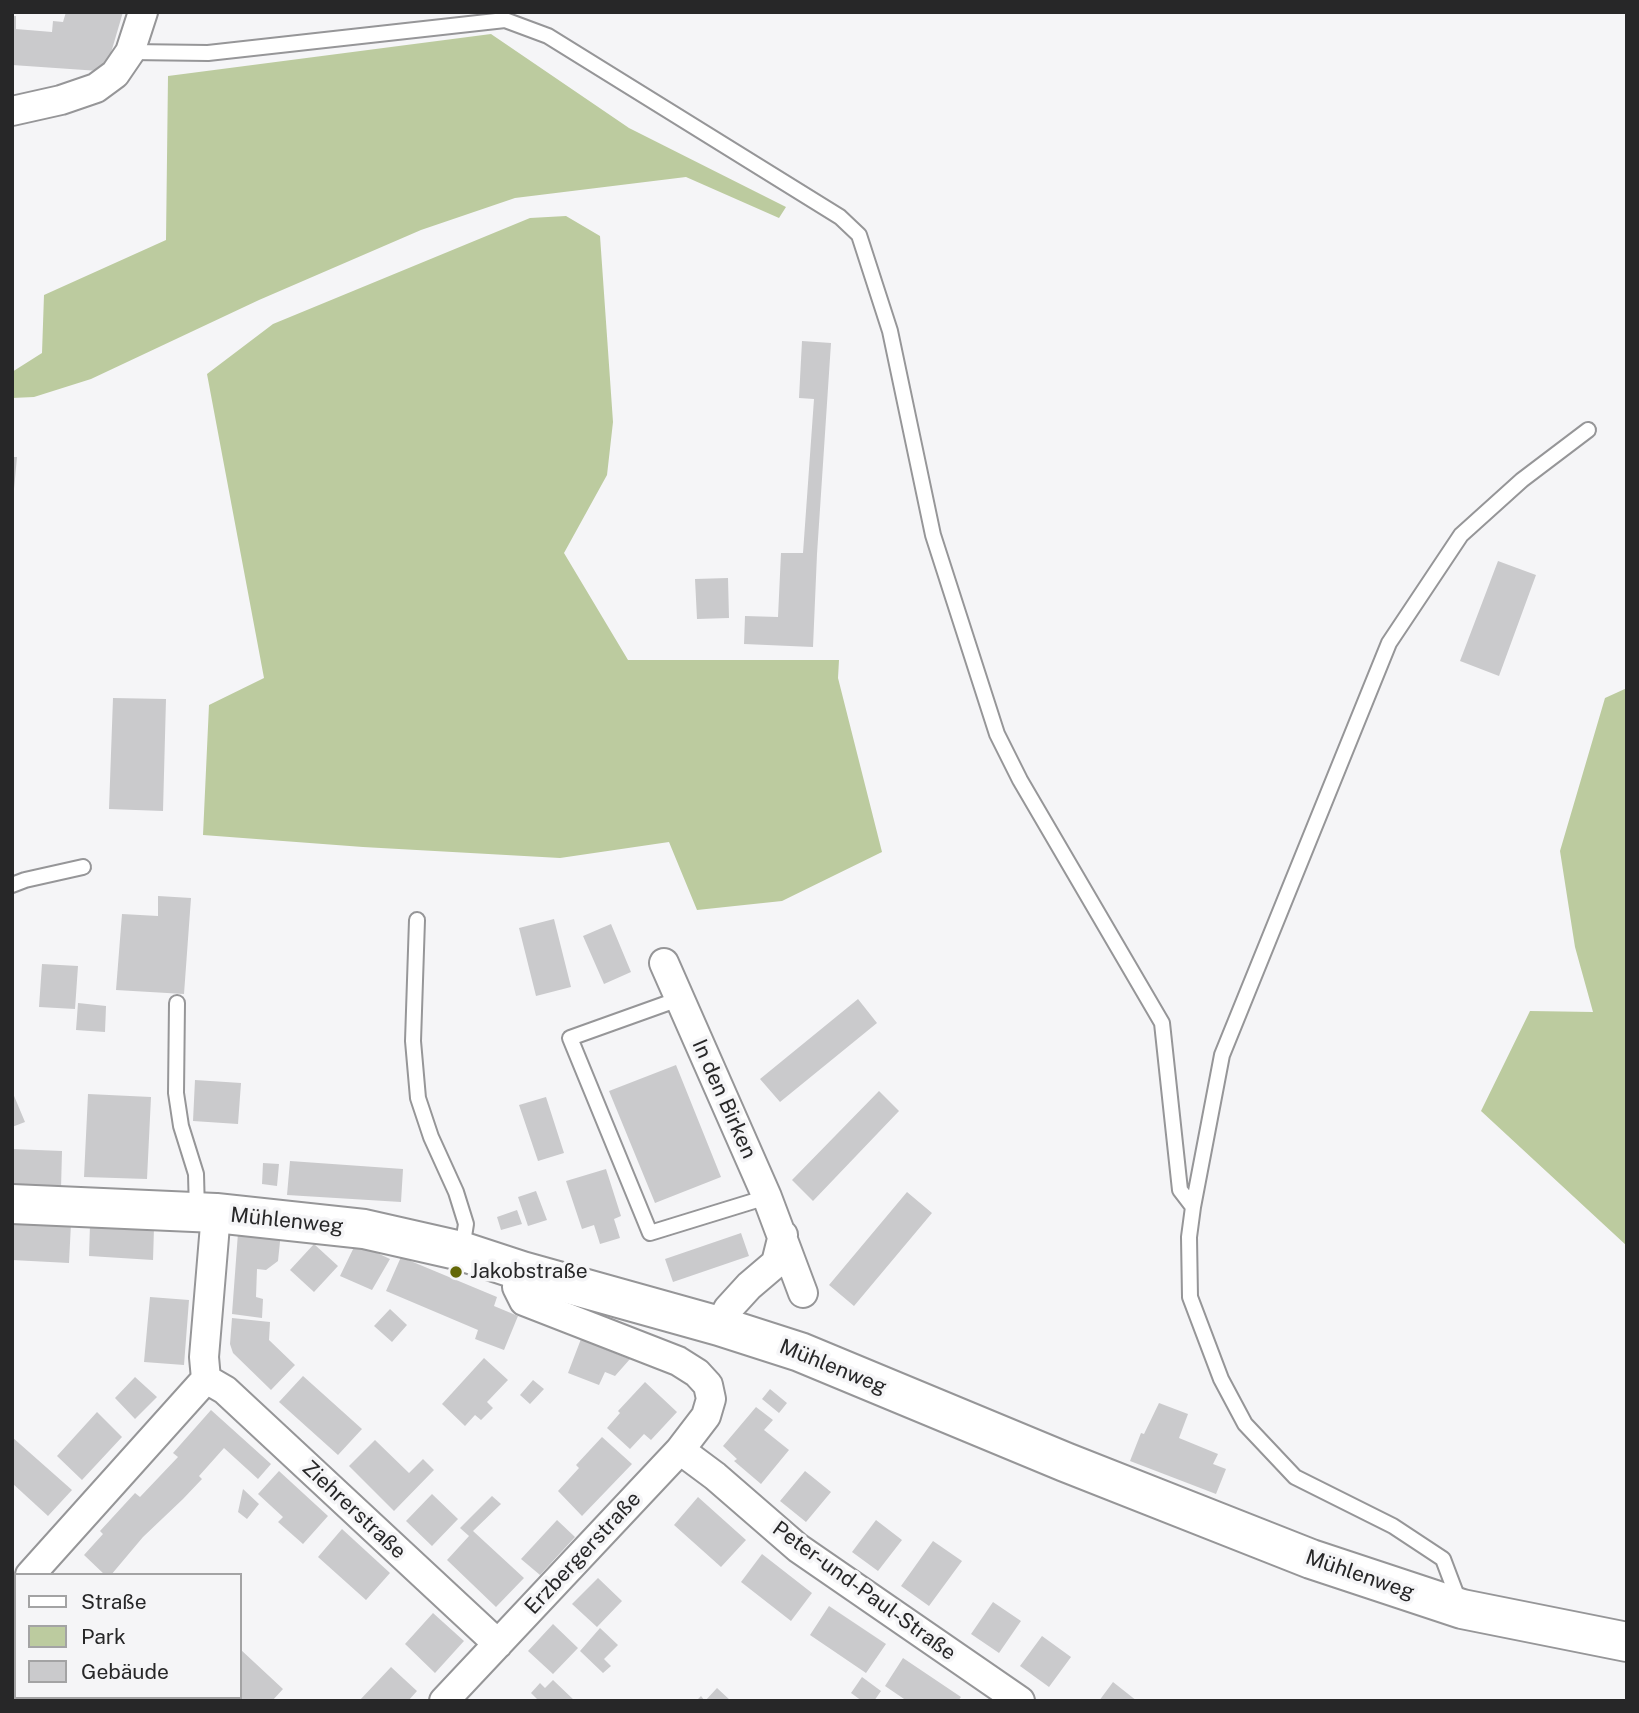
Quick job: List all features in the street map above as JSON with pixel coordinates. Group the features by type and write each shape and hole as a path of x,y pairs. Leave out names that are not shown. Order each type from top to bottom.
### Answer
{"street":[{"path":"12,111 61,100 96,88 115,74 130,52 143,12"},
{"name":"In den Birken","path":"664,963 767,1197 803,1293"},
{"name":"Mühlenweg","path":"12,1205 207,1212 364,1229 461,1251 800,1352 1065,1462 1311,1559 1462,1609 1627,1642"},
{"path":"45,1570 206,1379 204,1357 207,1212"},
{"path":"719,1326 728,1309 776,1263 783,1235"},
{"name":"Erzbergerstraße","path":"444,1701 680,1450 706,1416 711,1399 708,1385 687,1367 524,1301 517,1287 522,1271"},
{"name":"Ziehrerstraße","path":"206,1379 225,1390 498,1644"},
{"name":"Peter-und-Paul-Straße","path":"680,1450 715,1476 798,1548 1020,1701"}],"lane":[{"path":"130,52 208,53 504,16 548,36 840,217 859,234 890,331 933,535 997,734 1020,780 1162,1023 1180,1190 1193,1207"},
{"path":"1462,1609 1443,1559 1393,1526 1295,1477 1245,1424 1221,1379 1190,1297 1189,1237 1222,1055 1389,643 1461,534 1522,480 1588,430"},
{"path":"12,885 83,867"},
{"path":"417,920 413,1041 418,1098 430,1137 456,1192 466,1224 461,1251"},
{"path":"678,999 570,1038 650,1233 767,1197"},
{"path":"177,1003 176,1093 181,1126 207,1212"}],"green space":[{"path":"491,34 629,128 786,207 779,218 686,177 515,198 421,230 259,300 91,379 34,397 12,398 12,372 42,353 44,295 166,240 168,76"},
{"path":"566,216 600,236 613,422 607,475 564,553 628,660 839,660 838,678 882,852 782,901 697,910 669,842 560,858 203,835 209,705 264,678 207,374 273,324 530,218"},
{"path":"1627,688 1627,1246 1481,1111 1530,1011 1593,1012 1575,947 1560,851 1605,698"}],"building":[{"path":"66,12 123,12 108,63 99,71 12,65 12,16 16,16 16,29 52,32 53,21 63,22"},
{"path":"802,341 831,343 813,647 744,644 745,616 778,617 781,553 803,553 814,399 799,398"},
{"path":"12,457 17,457 14,489 12,489"},
{"path":"1498,561 1536,575 1499,676 1460,661"},
{"path":"728,578 729,618 697,619 695,579"},
{"path":"113,698 166,699 163,811 109,809"},
{"path":"158,896 191,898 184,994 116,990 122,914 158,916"},
{"path":"554,919 571,987 536,996 519,928"},
{"path":"611,924 631,972 604,984 583,936"},
{"path":"42,964 78,966 75,1009 39,1007"},
{"path":"858,999 877,1023 780,1102 760,1079"},
{"path":"78,1003 106,1006 105,1032 76,1030"},
{"path":"676,1065 721,1177 655,1203 609,1091"},
{"path":"195,1080 241,1083 238,1124 193,1121"},
{"path":"12,1091 25,1122 12,1127"},
{"path":"879,1091 899,1111 813,1201 792,1180"},
{"path":"88,1094 151,1097 147,1179 84,1177"},
{"path":"546,1097 564,1153 538,1161 519,1105"},
{"path":"12,1149 62,1151 61,1189 12,1188"},
{"path":"290,1161 403,1169 401,1202 287,1195"},
{"path":"263,1163 279,1164 277,1186 262,1184"},
{"path":"606,1169 621,1216 614,1219 620,1238 600,1244 594,1225 582,1229 566,1181"},
{"path":"536,1191 547,1220 528,1226 518,1197"},
{"path":"907,1192 932,1213 854,1306 829,1285"},
{"path":"517,1210 522,1224 501,1230 497,1217"},
{"path":"12,1221 71,1223 69,1263 12,1260"},
{"path":"90,1225 154,1228 153,1260 89,1256"},
{"path":"281,1232 278,1261 266,1270 257,1269 256,1297 263,1299 262,1318 232,1314 238,1233"},
{"path":"741,1233 749,1256 673,1282 665,1259"},
{"path":"356,1243 390,1259 372,1290 340,1276"},
{"path":"314,1244 338,1266 314,1292 290,1270"},
{"path":"401,1257 497,1297 494,1306 518,1316 504,1350 475,1339 478,1330 386,1291"},
{"path":"150,1297 189,1300 184,1365 144,1362"},
{"path":"390,1309 407,1325 392,1342 374,1326"},
{"path":"232,1318 270,1322 269,1340 295,1365 271,1390 233,1353 230,1344"},
{"path":"581,1339 630,1359 615,1376 605,1372 599,1385 568,1373"},
{"path":"484,1358 508,1380 487,1402 493,1408 481,1420 475,1415 465,1426 442,1404"},
{"path":"303,1376 362,1429 338,1455 279,1402"},
{"path":"135,1377 157,1397 135,1419 115,1398"},
{"path":"533,1380 544,1389 530,1404 520,1395"},
{"path":"645,1382 677,1412 651,1440 644,1434 630,1449 607,1428 620,1413 618,1411"},
{"path":"770,1389 787,1403 779,1413 762,1399"},
{"path":"1159,1403 1188,1414 1179,1438 1218,1454 1213,1464 1226,1469 1216,1494 1130,1461 1141,1433 1144,1434"},
{"path":"756,1407 773,1420 764,1430 789,1450 761,1484 734,1461 737,1459 723,1446"},
{"path":"211,1410 271,1464 258,1479 224,1448 199,1476 202,1479 143,1537 113,1573 103,1573 84,1555 103,1534 100,1531 135,1493 140,1497 178,1457 173,1453"},
{"path":"97,1412 122,1437 82,1480 57,1456"},
{"path":"12,1437 72,1490 48,1516 12,1483"},
{"path":"602,1437 632,1464 582,1516 558,1491 579,1468 576,1465"},
{"path":"375,1440 409,1473 423,1459 434,1470 394,1511 349,1466"},
{"path":"279,1471 328,1516 303,1544 278,1522 283,1517 258,1494"},
{"path":"805,1471 831,1492 806,1522 780,1501"},
{"path":"243,1489 259,1504 247,1519 238,1512"},
{"path":"432,1494 458,1519 432,1546 406,1521"},
{"path":"492,1496 501,1504 473,1531 524,1578 496,1607 447,1560 469,1536 460,1528"},
{"path":"698,1497 746,1540 721,1567 674,1525"},
{"path":"557,1520 575,1537 540,1575 521,1559"},
{"path":"876,1520 902,1540 878,1571 852,1552"},
{"path":"342,1529 390,1573 366,1600 318,1557"},
{"path":"933,1541 962,1561 929,1606 901,1586"},
{"path":"762,1554 812,1593 791,1621 741,1582"},
{"path":"598,1578 622,1601 597,1627 572,1604"},
{"path":"993,1602 1021,1621 999,1653 971,1634"},
{"path":"829,1606 886,1644 866,1673 810,1635"},
{"path":"433,1613 464,1641 435,1673 405,1644"},
{"path":"553,1624 578,1648 553,1674 528,1651"},
{"path":"600,1628 618,1645 604,1659 611,1666 603,1673 580,1651"},
{"path":"14,1629 12,1684 12,1631"},
{"path":"1042,1636 1071,1657 1049,1687 1020,1666"},
{"path":"242,1651 283,1689 272,1701 242,1701"},
{"path":"903,1658 961,1697 958,1701 907,1701 885,1686"},
{"path":"391,1667 417,1691 408,1701 359,1701"},
{"path":"862,1677 881,1691 874,1701 862,1701 851,1693"},
{"path":"553,1680 575,1701 539,1701 531,1693 540,1683 545,1688"},
{"path":"1113,1682 1137,1701 1099,1701"},
{"path":"717,1688 731,1701 705,1701"},
{"path":"103,1699 154,1699 152,1701"}],"place":[{"name":"Jakobstraße","path":"456,1272"}]}
